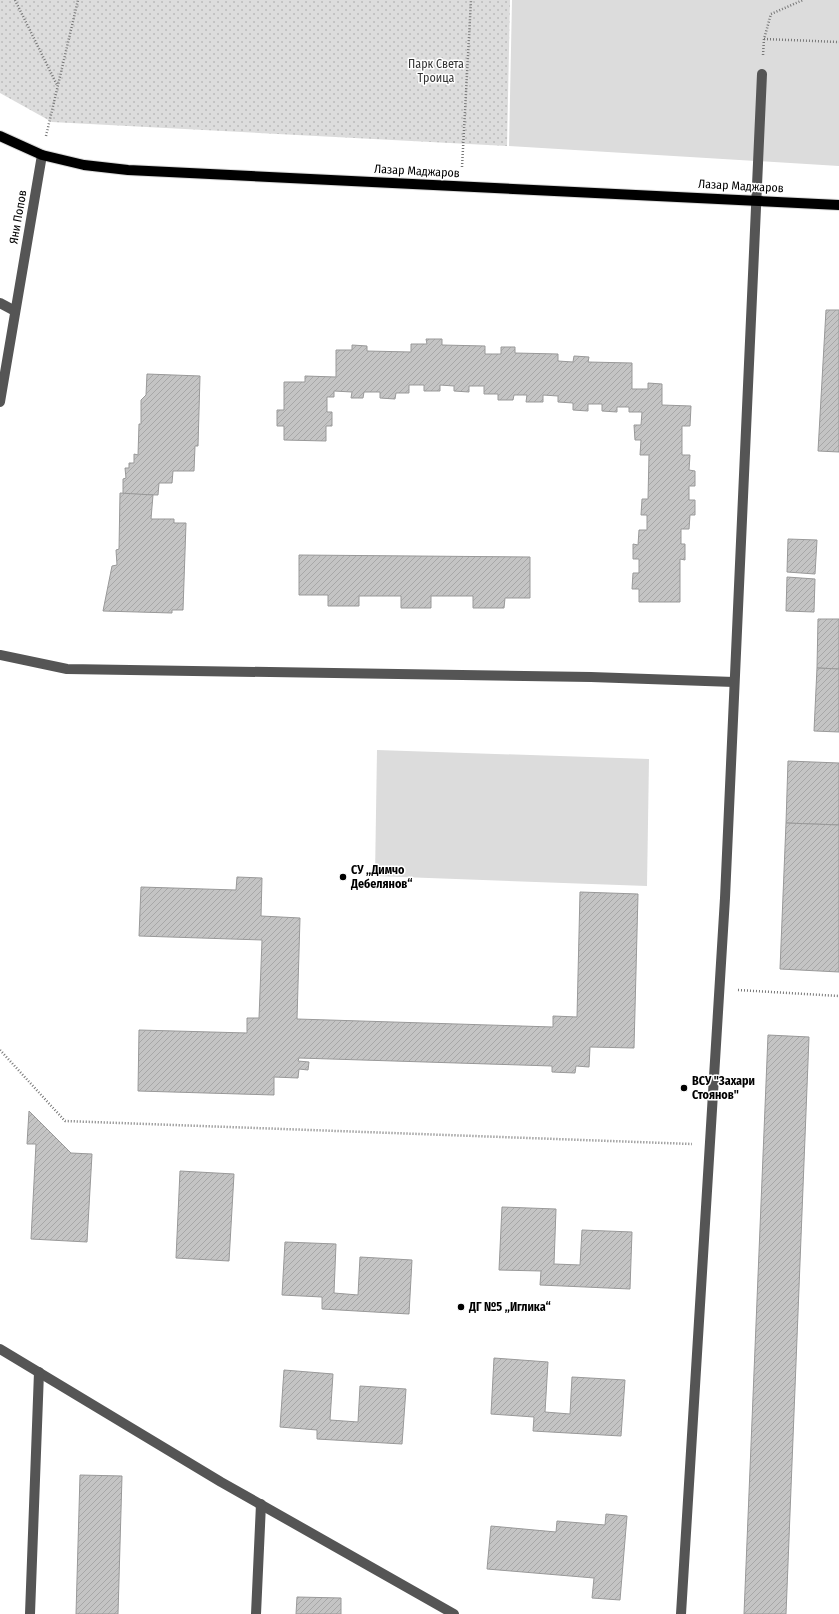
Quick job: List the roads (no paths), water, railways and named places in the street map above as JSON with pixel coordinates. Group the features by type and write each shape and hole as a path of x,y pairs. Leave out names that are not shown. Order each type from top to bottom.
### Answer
{"main road":[{"name":"Лазар Маджаров","path":"0,136 42,155 84,165 128,170 839,205"}],"street":[{"path":"681,1614 726,890 762,74"},
{"name":"Яни Попов","path":"0,402 42,155"},
{"path":"0,303 15,311"},
{"path":"0,655 67,669 591,677 734,682"},
{"path":"0,1349 221,1482 454,1614"},
{"path":"30,1614 39,1372"},
{"path":"256,1614 261,1504"}],"place":[{"name":"СУ „Димчо Дебелянов“","path":"343,877"},
{"name":"ВСУ \"Захари Стоянов\"","path":"684,1088"},
{"name":"ДГ №5 „Иглика“","path":"461,1307"}],"park label":[{"name":"Парк Света Троица","path":"436,71"}]}
